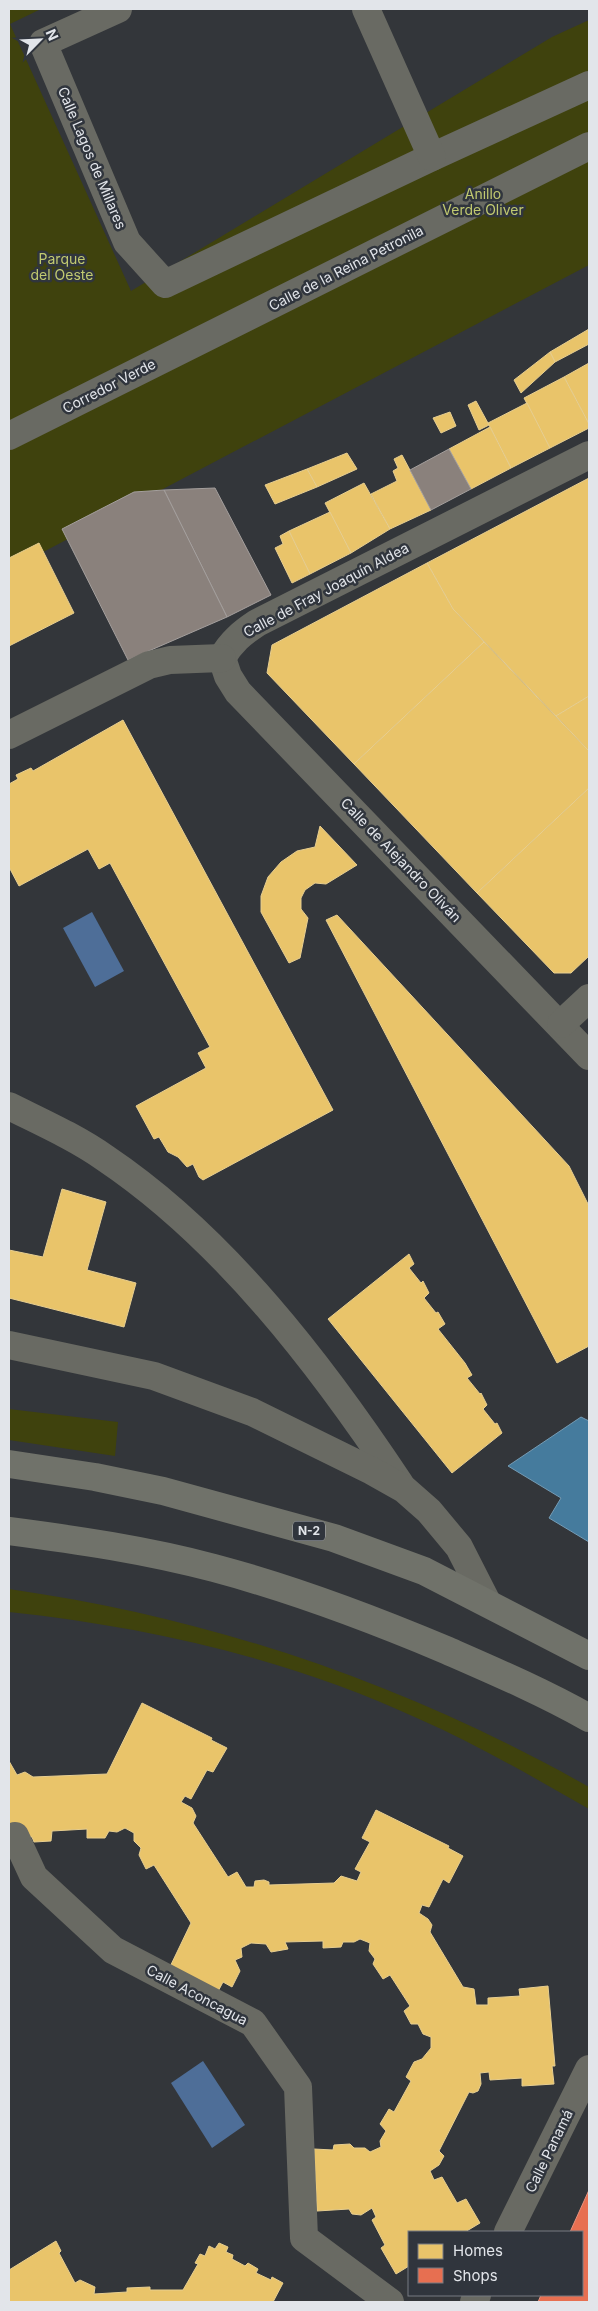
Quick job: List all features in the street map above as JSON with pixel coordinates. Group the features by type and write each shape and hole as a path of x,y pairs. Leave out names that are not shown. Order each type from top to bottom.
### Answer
{"highway":[{"name":"N-2","path":"9,1464 95,1478 163,1492 334,1538 424,1571 589,1656"},
{"path":"9,1531 144,1552 214,1568 293,1593 374,1620 501,1673 589,1718"}],"street":[{"name":"Calle Lagos de Millares","path":"118,9 43,43 127,242 166,284 432,157"},
{"path":"366,9 432,157 589,85"},
{"name":"Calle de la Reina Petronila","path":"210,336 589,146"},
{"name":"Corredor Verde","path":"9,436 210,336"},
{"name":"Calle de Fray Joaquín Aldea","path":"222,658 229,646 241,633 257,623 589,455"},
{"path":"9,735 149,665 170,660 222,658"},
{"name":"Calle de Alejandro Oliván","path":"222,658 228,676 238,692 589,1056"},
{"path":"560,1024 589,998"},
{"path":"9,1106 104,1157 144,1186 192,1226 234,1270 304,1352 356,1418 404,1489"},
{"path":"9,1345 154,1376 252,1412 372,1471 404,1489 429,1511 459,1547 487,1602"},
{"name":"Calle Aconcagua","path":"15,1836 34,1877 42,1887 113,1950 252,2023 298,2087 304,2238 390,2302"},
{"name":"Calle Panamá","path":"508,2231 589,2070"}],"green space":[{"name":"Anillo Verde Oliver","path":"9,9 41,9 10,24 131,291 552,37 589,20 589,265 9,570"},
{"path":"9,1409 118,1422 115,1456 9,1440"},
{"path":"9,1589 86,1602 162,1618 236,1638 380,1687 520,1750 589,1787 589,1809 463,1740 370,1698 320,1679 218,1649 166,1637 62,1618 9,1612"}],"water":[{"path":"92,912 124,971 95,987 63,928"},
{"path":"203,2061 245,2125 212,2148 171,2083"}],"building: Homes":[{"path":"589,329 589,344 555,362 550,352"},
{"path":"550,352 555,362 521,393 514,380"},
{"path":"589,363 589,424 564,377"},
{"path":"564,377 589,424 589,428 550,448 524,398"},
{"path":"476,401 489,425 479,430 468,405"},
{"path":"527,403 550,448 511,468 488,423"},
{"path":"450,412 456,426 441,433 433,418"},
{"path":"490,427 511,468 471,489 449,449"},
{"path":"347,453 357,469 317,487 307,469"},
{"path":"402,455 431,510 390,529 371,494 397,481 393,471 398,468 394,459"},
{"path":"307,469 317,487 275,504 265,485"},
{"path":"589,478 589,696 556,716 453,609 427,563"},
{"path":"364,483 390,529 351,553 325,503"},
{"path":"330,512 351,553 310,574 289,531"},
{"path":"289,531 310,574 292,583 275,548 283,544 280,536"},
{"path":"39,543 74,613 9,646 9,558"},
{"path":"427,563 453,609 484,642 354,764 267,673 272,645"},
{"path":"484,642 589,751 589,788 477,893 354,764"},
{"path":"589,696 589,751 556,716"},
{"path":"123,720 333,1110 203,1180 199,1177 193,1164 187,1167 178,1157 168,1152 159,1137 154,1139 136,1106 206,1068 198,1053 210,1047 110,863 99,869 88,849 19,886 9,867 9,784 18,779 16,775 31,768 33,771"},
{"path":"589,788 589,956 571,973 554,973 477,893"},
{"path":"320,826 357,865 326,884 315,883 305,890 301,898 301,909 308,918 300,958 289,963 261,912 261,896 268,877 281,862 297,851 315,847"},
{"path":"337,915 569,1166 589,1206 589,1346 557,1363 326,920"},
{"path":"62,1189 106,1202 87,1270 136,1283 124,1327 9,1298 9,1250 43,1257"},
{"path":"409,1254 414,1264 409,1268 421,1283 423,1281 429,1293 424,1298 436,1313 438,1312 445,1324 438,1329 465,1363 472,1375 467,1378 481,1393 487,1405 483,1409 495,1424 497,1423 502,1433 452,1473 328,1319"},
{"path":"142,1703 212,1738 211,1740 227,1748 213,1772 207,1770 191,1799 185,1796 181,1802 192,1808 196,1816 193,1823 228,1877 237,1872 246,1887 254,1887 255,1881 264,1880 269,1882 269,1885 334,1883 341,1876 357,1881 361,1872 355,1869 370,1842 362,1838 376,1810 449,1846 448,1848 463,1856 449,1883 443,1879 429,1907 422,1905 419,1913 428,1919 432,1925 430,1932 463,1987 474,1989 476,2005 488,2005 488,1998 520,1996 519,1989 548,1986 555,2066 552,2066 554,2084 522,2086 522,2078 490,2080 489,2072 480,2073 481,2084 478,2091 469,2092 439,2151 444,2156 439,2165 430,2171 434,2180 442,2177 457,2203 466,2199 480,2223 467,2231 408,2231 408,2267 396,2274 381,2248 385,2245 372,2220 376,2217 372,2208 361,2215 352,2214 349,2209 317,2211 314,2149 333,2150 334,2145 350,2144 354,2148 365,2148 370,2152 381,2147 380,2141 386,2131 380,2124 389,2109 394,2112 411,2081 406,2077 414,2062 422,2059 431,2048 431,2037 423,2034 418,2024 411,2024 404,2011 410,2006 390,1975 383,1979 373,1964 375,1959 369,1951 370,1943 360,1939 354,1942 343,1942 341,1947 323,1948 323,1941 285,1942 288,1949 271,1952 266,1944 251,1943 241,1948 242,1957 235,1960 240,1971 232,1987 223,1982 215,1997 167,1973 191,1923 154,1865 146,1869 139,1855 141,1848 134,1841 134,1833 125,1828 117,1832 109,1831 105,1838 87,1838 87,1829 52,1831 51,1841 34,1842 32,1837 9,1838 9,1761 17,1775 25,1772 33,1777 107,1774"},
{"path":"56,2241 61,2251 59,2253 75,2283 80,2280 95,2287 94,2294 127,2292 127,2288 150,2287 150,2290 183,2290 198,2264 195,2263 200,2254 205,2256 209,2246 215,2249 219,2243 228,2247 226,2252 233,2255 232,2259 245,2266 248,2263 258,2269 256,2273 271,2280 272,2277 283,2283 273,2302 9,2302 9,2270"}],"building: Shops":[{"path":"589,2190 589,2302 538,2302 541,2296 583,2296 583,2231 570,2231"}],"building: Public":[{"path":"581,1417 589,1421 589,1542 549,1518 561,1498 508,1466"}],"building: Industry":[{"path":"449,449 471,489 431,510 410,470"},
{"path":"215,488 271,595 227,617 164,490"},
{"path":"164,490 227,617 128,660 62,529 134,492"}],"park label":[{"name":"Parque del Oeste","path":"62,268"}]}
